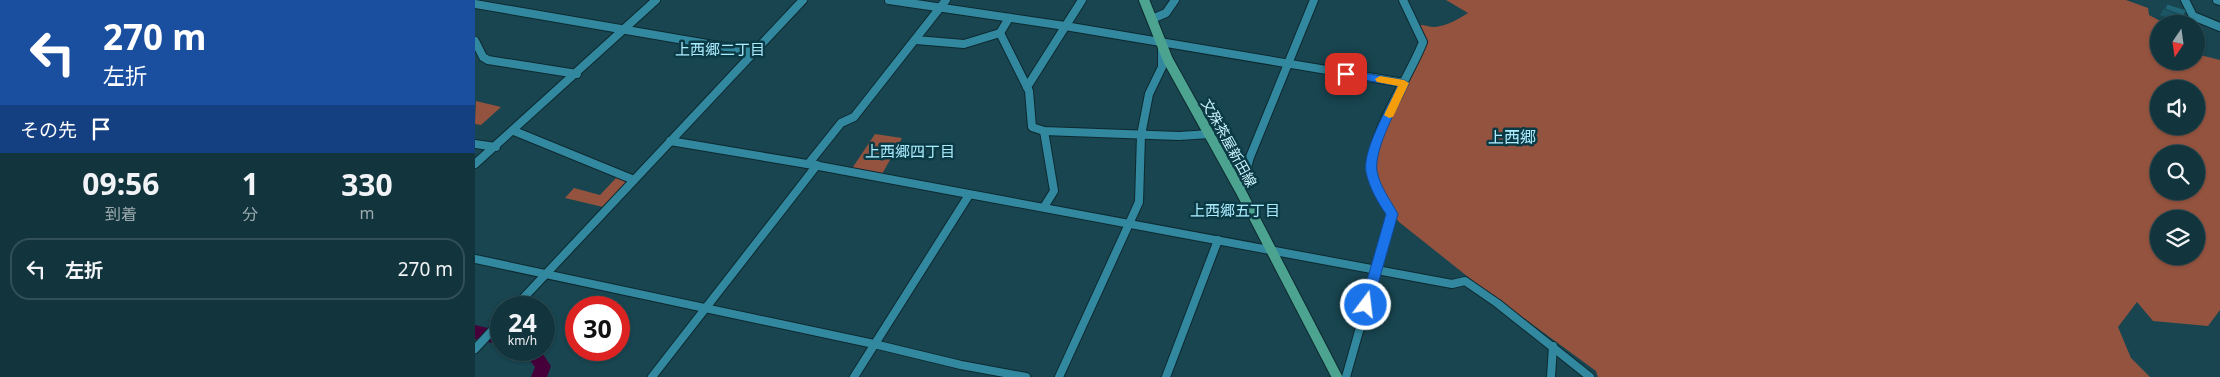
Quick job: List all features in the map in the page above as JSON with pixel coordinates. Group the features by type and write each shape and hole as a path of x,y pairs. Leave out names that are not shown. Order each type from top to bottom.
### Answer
{"main road":[{"name":"文殊茶屋新田線","path":"1144,0 1162,44 1194,108 1271,248 1337,377"}],"street":[{"path":"475,164 577,74 656,0"},
{"path":"526,296 670,140 803,0"},
{"path":"889,0 1065,26 1162,44 1404,83"},
{"path":"652,377 706,308 813,164 841,123 854,117 946,0"},
{"path":"1027,87 1082,0"},
{"path":"1152,19 1166,13 1175,0"},
{"path":"1240,190 1313,0"},
{"path":"1346,377 1392,214 1384,202 1372,173 1371,162 1382,128 1419,57 1423,42 1403,0"},
{"path":"2185,0 2193,16 2220,27"},
{"path":"475,4 754,52"},
{"path":"916,40 964,44 1000,33 1009,18"},
{"path":"1000,33 1027,87 1032,127 1044,132 1188,138 1210,134"},
{"path":"475,41 483,57 488,60 577,74"},
{"path":"1059,377 1112,257 1131,223 1141,191 1141,135 1149,94 1162,67 1162,44"},
{"path":"514,131 567,151 598,168 634,180"},
{"path":"1044,132 1054,191 1044,207"},
{"path":"670,140 813,164 969,195 1271,248 1452,284 1465,281 1553,346 1590,377"},
{"path":"475,144 496,147"},
{"path":"853,377 969,195"},
{"path":"1165,377 1218,240"},
{"path":"475,259 875,344 961,366 1027,377"},
{"path":"478,344 490,332"},
{"path":"1551,377 1553,346"}],"shaded area":[{"path":"1446,0 2126,0 2148,8 2150,16 2150,70 2205,70 2205,56 2220,60 2220,310 2208,326 2153,321 2137,302 2118,327 2131,358 2150,377 1598,377 1596,371 1472,280 1399,222 1378,194 1371,151 1403,97 1422,51 1415,26 1432,27 1452,22 1468,13"},
{"path":"476,101 501,107 481,125 475,124"},
{"path":"875,134 902,138 881,176 851,170"},
{"path":"617,177 629,180 603,207 565,198 574,188 600,195"}],"building":[{"path":"2167,4 2186,10 2184,15 2181,15 2165,9"}],"waterway":[{"path":"475,332 490,335"},
{"path":"539,361 543,366 539,377"}],"slow traffic":[{"path":"1380,79 1404,83 1389,115"}],"district":[{"name":"上西郷二丁目","path":"720,50"},
{"name":"上西郷","path":"1512,137"},
{"name":"上西郷四丁目","path":"910,152"},
{"name":"上西郷五丁目","path":"1235,211"}],"route":[{"path":"1346,74 1404,83 1382,128 1371,162 1372,173 1384,202 1392,214 1366,305"}]}
